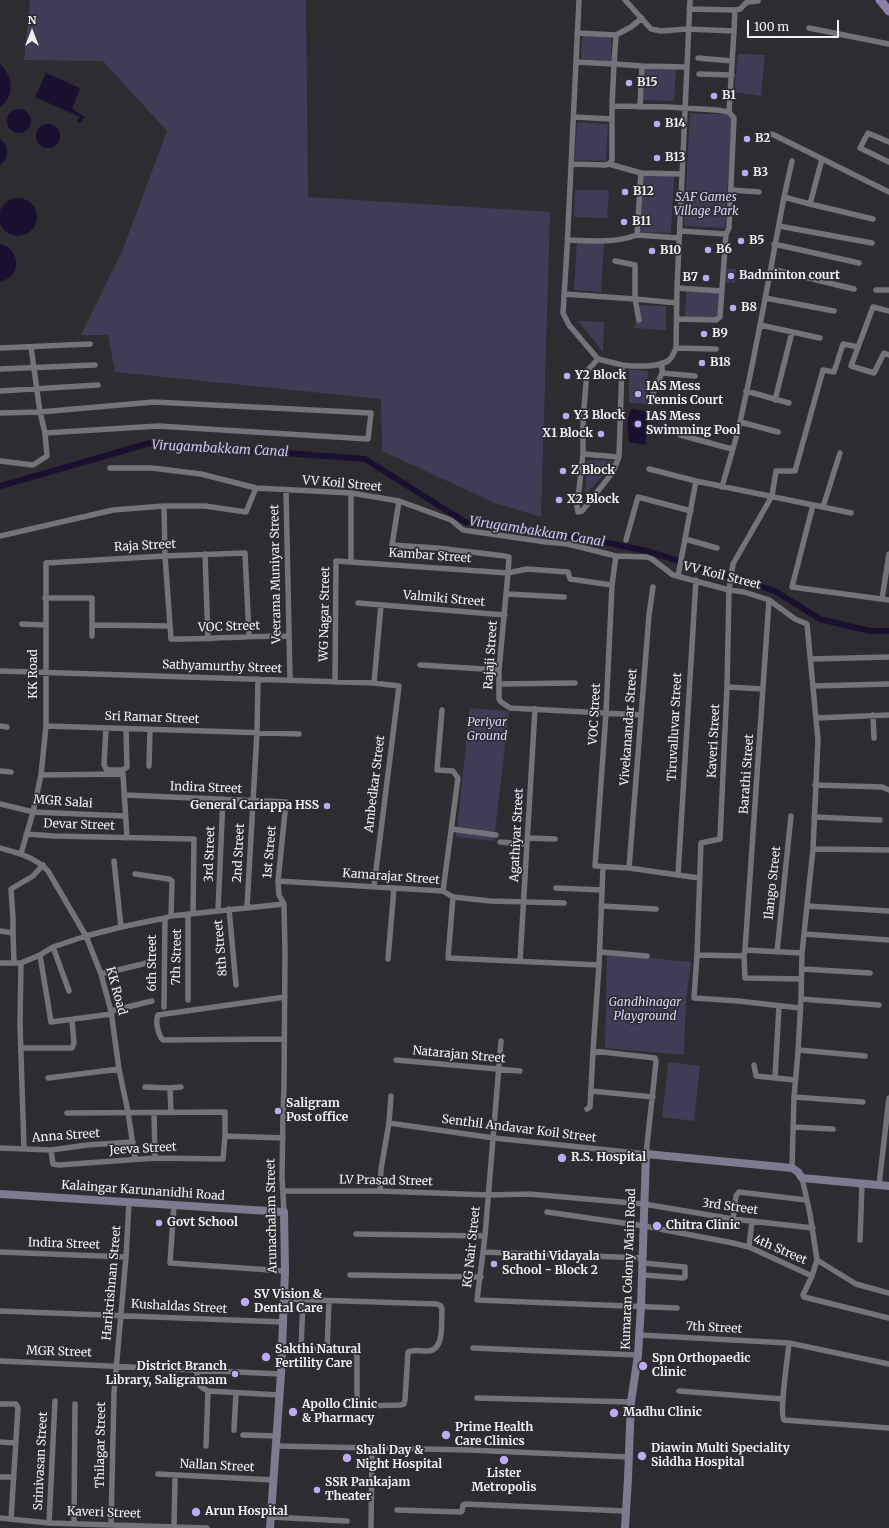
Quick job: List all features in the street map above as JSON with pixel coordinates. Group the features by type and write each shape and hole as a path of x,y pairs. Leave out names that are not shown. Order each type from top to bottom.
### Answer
{"main road":[{"path":"880,0 889,11"}],"street":[{"path":"579,0 568,240 563,313 570,325 598,358 622,365 649,366 667,362 673,356 676,348 677,288 686,108 687,29 690,0"},
{"path":"625,0 652,29 662,31 687,29 734,31"},
{"path":"689,10 735,10 740,9 748,2 758,1"},
{"path":"677,319 718,319 722,291 726,234 729,228 734,118 730,112 735,10"},
{"path":"577,33 616,35 631,27 642,18"},
{"path":"809,28 889,44"},
{"path":"609,164 612,160 612,106 616,35"},
{"path":"698,58 732,61"},
{"path":"576,62 686,67"},
{"path":"640,107 642,66"},
{"path":"699,74 732,75"},
{"path":"612,106 686,108 730,112"},
{"path":"574,117 612,119"},
{"path":"889,142 868,133 860,148 889,162"},
{"path":"772,134 889,192"},
{"path":"810,204 822,159"},
{"path":"722,487 740,422 771,269 774,244 792,161"},
{"path":"571,164 609,164 641,173 682,174"},
{"path":"637,235 641,173"},
{"path":"731,190 759,192"},
{"path":"784,197 873,219"},
{"path":"779,226 872,243"},
{"path":"680,231 726,234"},
{"path":"568,240 607,241 625,239 637,235 680,238"},
{"path":"774,244 859,262"},
{"path":"615,261 635,265 635,299 639,320"},
{"path":"771,269 854,289"},
{"path":"677,288 722,291"},
{"path":"876,290 889,290"},
{"path":"564,294 677,303"},
{"path":"765,298 834,311"},
{"path":"889,311 873,307 851,366 874,373 884,353 889,355"},
{"path":"760,325 820,338"},
{"path":"775,400 792,332"},
{"path":"0,348 90,344"},
{"path":"772,496 776,471 795,471 823,370 834,372 843,344 858,347"},
{"path":"0,461 34,465 47,456 46,433 40,412 31,347"},
{"path":"676,348 716,349"},
{"path":"598,358 587,372 583,420 583,454 577,507 578,512 582,511 613,472 619,456 622,365"},
{"path":"651,398 662,373 662,363"},
{"path":"0,369 94,365"},
{"path":"662,373 695,376"},
{"path":"0,391 98,385"},
{"path":"746,391 789,403"},
{"path":"0,413 40,412 154,402 371,413 368,439 158,426 46,433"},
{"path":"740,422 778,432"},
{"path":"680,435 732,449"},
{"path":"824,507 840,453"},
{"path":"583,454 619,456"},
{"name":"VV Koil Street","path":"110,468 152,468 201,474 256,488 286,491 351,493 399,501 451,520 463,530 575,545 616,556 647,557 652,559 664,570 678,575 769,600 795,619 807,624 810,659"},
{"path":"649,469 722,487 851,513"},
{"path":"678,575 696,481"},
{"path":"0,536 105,511 164,506 205,506 246,512 256,488"},
{"name":"Veerama Muniyar Street","path":"286,491 290,680"},
{"path":"351,493 351,561"},
{"name":"Kaveri Street","path":"699,878 701,843 720,839 727,687 729,590 733,564 772,496"},
{"path":"626,540 638,497 691,511"},
{"name":"Rajaji Street","path":"399,501 392,545 437,548 509,557 499,699 510,708 535,709"},
{"path":"814,505 792,587 889,600"},
{"path":"92,625 170,626 165,556 164,506"},
{"path":"685,539 717,548"},
{"name":"Raja Street","path":"46,563 245,553 248,636"},
{"path":"205,554 208,639"},
{"path":"882,599 889,554"},
{"name":"VOC Street","path":"603,867 596,866 606,713 612,585 616,556"},
{"name":"WG Nagar Street","path":"335,682 336,561 351,561"},
{"name":"Kambar Street","path":"351,561 508,573 527,569 568,572 570,579 612,585"},
{"name":"KK Road","path":"21,854 33,812 41,774 46,726 46,563"},
{"name":"Tiruvalluvar Street","path":"678,875 696,580"},
{"name":"Vivekanandar Street","path":"629,868 649,615 653,587"},
{"path":"507,594 564,597"},
{"path":"45,598 92,598 92,636"},
{"name":"Barathi Street","path":"769,600 745,953 745,978 801,979"},
{"name":"Valmiki Street","path":"358,603 505,616"},
{"path":"374,683 381,605"},
{"path":"22,624 45,625"},
{"name":"VOC Street","path":"170,626 171,639 288,636"},
{"path":"792,1168 794,1097 801,999 802,953 813,849 818,740 810,659 889,656"},
{"path":"420,665 500,670"},
{"name":"Sathyamurthy Street","path":"0,671 374,683 399,686"},
{"name":"2nd Street","path":"247,907 257,732 258,679"},
{"path":"499,684 575,683"},
{"path":"813,686 889,684"},
{"name":"Ambedkar Street","path":"374,886 399,686"},
{"path":"727,687 764,689"},
{"path":"535,709 641,714"},
{"name":"Agathiyar Street","path":"520,961 535,709"},
{"path":"442,710 437,770 453,771 458,778 443,891"},
{"path":"816,718 889,714"},
{"path":"873,715 874,738"},
{"path":"0,726 7,727"},
{"name":"Sri Ramar Street","path":"46,726 299,734"},
{"path":"106,728 104,765 107,770 123,770 127,768 126,729"},
{"path":"149,766 150,729"},
{"path":"0,771 11,772"},
{"path":"41,774 123,774 125,816 129,838 194,839 191,914"},
{"path":"815,785 882,787 889,790"},
{"name":"Indira Street","path":"124,795 286,802"},
{"name":"3rd Street","path":"218,910 223,799"},
{"name":"1st Street","path":"284,904 279,896 278,881 286,802"},
{"name":"MGR Salai","path":"0,804 33,812 125,816"},
{"name":"Ilango Street","path":"776,952 791,816"},
{"path":"814,817 880,820"},
{"path":"452,829 496,835"},
{"name":"Devar Street","path":"26,834 129,838"},
{"path":"500,842 555,839"},
{"name":"KK Road","path":"0,848 21,854 43,865 86,936 101,974 112,1013 119,1069 128,1112 135,1159"},
{"path":"813,849 889,850"},
{"path":"114,861 122,927"},
{"path":"14,963 11,889 33,876 43,865"},
{"path":"587,1109 590,1107 591,1092 600,952 603,867 629,868 699,878 697,955 694,998 800,1008"},
{"path":"135,874 169,879 172,881 171,916"},
{"name":"Kamarajar Street","path":"278,881 443,891 453,897 490,901 564,903"},
{"path":"388,959 394,888"},
{"path":"556,888 602,890"},
{"path":"453,897 448,958 599,966"},
{"path":"0,963 21,963 40,955 53,947 86,936 171,916 284,904"},
{"name":"Arunachalam Street","path":"270,1528 278,1436 285,1271 283,1191 285,997 284,904"},
{"path":"601,906 656,909"},
{"path":"807,906 889,912"},
{"name":"8th Street","path":"229,909 236,985"},
{"name":"7th Street","path":"188,1000 191,914"},
{"name":"6th Street","path":"164,1007 165,918"},
{"path":"0,931 13,933"},
{"path":"804,934 889,940"},
{"path":"53,947 69,991"},
{"path":"600,952 647,956"},
{"path":"697,955 776,952 802,953"},
{"path":"40,955 52,1022 112,1013 152,1001"},
{"path":"101,974 151,962"},
{"path":"21,963 20,1024 24,1149"},
{"path":"802,969 870,973"},
{"path":"284,1039 163,1040 160,1037 156,1018 158,1015 285,997"},
{"path":"801,999 879,1005"},
{"path":"775,1078 779,1006"},
{"path":"21,1048 72,1048 74,1043 72,1020"},
{"name":"KG Nair Street","path":"501,1041 500,1069 485,1236 477,1300 642,1306"},
{"path":"798,1050 865,1056"},
{"path":"593,1051 655,1058 653,1098 646,1154 792,1168 798,1172 802,1178 813,1228 817,1260 812,1276 803,1295 804,1297 889,1318"},
{"name":"Natarajan Street","path":"396,1060 520,1071"},
{"path":"754,1065 756,1076 795,1080"},
{"path":"48,1078 119,1069"},
{"path":"145,1087 181,1087"},
{"path":"170,1088 171,1113"},
{"path":"591,1092 653,1098"},
{"path":"380,1191 381,1169 389,1123 391,1096"},
{"path":"794,1097 863,1102"},
{"path":"879,1185 889,1098"},
{"path":"67,1113 225,1112 225,1136 283,1138"},
{"path":"154,1113 155,1158"},
{"name":"Senthil Andavar Koil Street","path":"389,1123 494,1138 646,1154"},
{"path":"793,1127 833,1129"},
{"name":"Jeeva Street","path":"52,1150 54,1164 59,1165 155,1158 223,1159 225,1136"},
{"name":"Anna Street","path":"0,1148 52,1150 87,1145 133,1142"},
{"name":"Kumaran Colony Main Road","path":"625,1528 631,1402 638,1355 642,1306 646,1154"},
{"path":"802,1178 889,1186"},
{"path":"860,1240 862,1184"},
{"name":"LV Prasad Street","path":"283,1191 380,1191 488,1195 529,1194 644,1204"},
{"path":"733,1219 736,1196 739,1192 806,1200"},
{"name":"Kalaingar Karunanidhi Road","path":"0,1194 284,1212"},
{"name":"Harikrishnan Street","path":"116,1366 126,1257 129,1202"},
{"name":"3rd Street","path":"644,1204 733,1219 813,1228"},
{"path":"174,1206 170,1263 285,1271"},
{"name":"4th Street","path":"547,1212 644,1226 749,1248 812,1276"},
{"path":"749,1248 752,1221"},
{"path":"356,1234 485,1236"},
{"name":"Indira Street","path":"0,1252 126,1257"},
{"path":"483,1252 643,1260 685,1267 686,1269 685,1277 683,1278 643,1275"},
{"path":"817,1260 856,1284 889,1293"},
{"path":"350,1275 481,1277"},
{"path":"282,1349 353,1350 357,1357 357,1402 360,1405 400,1405 404,1404 405,1400 408,1352 430,1351 438,1346 440,1341 442,1310 441,1306 437,1304 284,1299"},
{"path":"301,1350 303,1300"},
{"path":"327,1350 329,1301"},
{"path":"642,1306 677,1308"},
{"name":"Kushaldas Street","path":"0,1311 283,1322"},
{"name":"7th Street","path":"639,1335 789,1343 889,1364"},
{"path":"789,1343 782,1418 786,1421 889,1428"},
{"path":"473,1348 638,1355"},
{"name":"MGR Street","path":"0,1361 281,1374"},
{"name":"Thilagar Street","path":"111,1524 116,1366"},
{"path":"197,1371 199,1386 208,1391 279,1395"},
{"path":"206,1446 208,1391"},
{"path":"679,1391 783,1399"},
{"path":"234,1430 236,1393"},
{"path":"477,1398 631,1402"},
{"name":"Srinivasan Street","path":"49,1523 55,1401"},
{"path":"0,1404 17,1405 11,1519"},
{"path":"74,1523 75,1404"},
{"path":"243,1435 278,1436"},
{"path":"0,1442 16,1443"},
{"path":"277,1446 469,1450 629,1457"},
{"path":"371,1528 372,1449"},
{"name":"Nallan Street","path":"158,1474 274,1480"},
{"path":"0,1476 14,1477"},
{"path":"174,1526 175,1480"},
{"path":"397,1510 461,1512 463,1505 465,1504 625,1512"},
{"path":"271,1517 347,1521"},
{"path":"0,1518 0,1523"},
{"name":"Kaveri Street","path":"0,1518 62,1525 74,1523 94,1526 111,1524 124,1526 174,1526 207,1528"}],"green space":[{"path":"30,0 306,0 308,197 550,212 541,517 495,503 382,451 381,399 115,372 108,335 81,335 123,249 167,131 103,61 24,60"},
{"path":"582,36 611,37 611,61 581,59"},
{"path":"738,54 765,55 761,96 734,92"},
{"path":"645,68 676,69 674,101 643,100"},
{"name":"SAF Games Village Park","path":"690,113 732,115 725,228 684,226"},
{"path":"577,122 608,124 606,161 575,160"},
{"path":"642,176 674,176 671,233 640,232"},
{"path":"575,190 609,190 607,218 574,217"},
{"path":"577,242 604,244 601,292 574,290"},
{"name":"Badminton court","path":"727,269 736,269 735,283 726,282"},
{"path":"686,291 719,292 718,319 685,318"},
{"path":"636,305 666,306 666,330 635,328"},
{"path":"578,321 604,322 603,352"},
{"name":"IAS Mess Tennis Court","path":"629,369 648,371 646,404 629,403"},
{"path":"587,460 616,461 585,495"},
{"name":"Periyar Ground","path":"470,708 509,711 494,841 456,837"},
{"name":"Gandhinagar Playground","path":"607,954 691,962 686,1000 684,1055 605,1048"},
{"path":"668,1062 700,1066 694,1121 662,1117"}],"shaded area":[{"path":"0,64 8,74 11,86 9,97 0,107"},
{"path":"46,73 80,88 72,109 85,117 80,123 77,121 80,117 35,97"},
{"path":"19,109 27,113 31,121 27,129 19,133 11,129 7,121 11,113"},
{"path":"48,124 56,128 60,136 56,144 48,148 40,144 36,136 40,128"},
{"path":"0,139 7,148 7,156 0,165"},
{"path":"18,198 28,201 34,207 37,217 34,227 28,233 18,236 8,233 2,227 -1,217 2,207 8,201"},
{"path":"0,244 7,246 12,251 15,256 16,263 12,275 7,279 0,281"},
{"name":"IAS Mess Swimming Pool","path":"632,409 646,411 648,417 645,445 629,442 628,416"}],"waterway":[{"name":"Virugambakkam Canal","path":"0,486 150,443 365,459 465,522 594,540 647,551 775,591 820,619 870,631 889,631"}],"place":[{"name":"B15","path":"629,83"},
{"name":"B1","path":"714,96"},
{"name":"B14","path":"657,124"},
{"name":"B2","path":"747,139"},
{"name":"B13","path":"657,158"},
{"name":"B3","path":"745,173"},
{"name":"B12","path":"625,192"},
{"name":"B11","path":"624,222"},
{"name":"B5","path":"741,241"},
{"name":"B6","path":"708,250"},
{"name":"B10","path":"652,251"},
{"name":"Badminton court","path":"731,276"},
{"name":"B7","path":"706,278"},
{"name":"B8","path":"733,308"},
{"name":"B9","path":"704,334"},
{"name":"B18","path":"702,363"},
{"name":"Y2 Block","path":"567,376"},
{"name":"IAS Mess Tennis Court","path":"638,394"},
{"name":"Y3 Block","path":"566,416"},
{"name":"IAS Mess Swimming Pool","path":"638,424"},
{"name":"X1 Block","path":"601,434"},
{"name":"Z Block","path":"563,471"},
{"name":"X2 Block","path":"559,500"},
{"name":"General Cariappa HSS","path":"327,806"},
{"name":"Saligram Post office","path":"278,1111"},
{"name":"R.S. Hospital","path":"562,1158"},
{"name":"Govt School","path":"159,1223"},
{"name":"Chitra Clinic","path":"657,1226"},
{"name":"Barathi Vidayala School - Block 2","path":"494,1264"},
{"name":"SV Vision & Dental Care","path":"245,1302"},
{"name":"Sakthi Natural Fertility Care","path":"266,1357"},
{"name":"Spn Orthopaedic Clinic","path":"643,1366"},
{"name":"District Branch Library, Saligramam","path":"235,1374"},
{"name":"Apollo Clinic & Pharmacy","path":"293,1412"},
{"name":"Madhu Clinic","path":"614,1413"},
{"name":"Prime Health Care Clinics","path":"446,1435"},
{"name":"Diawin Multi Speciality Siddha Hospital","path":"642,1456"},
{"name":"Shali Day & Night Hospital","path":"347,1458"},
{"name":"Lister Metropolis","path":"504,1460"},
{"name":"SSR Pankajam Theater","path":"317,1490"},
{"name":"Arun Hospital","path":"196,1512"}]}
